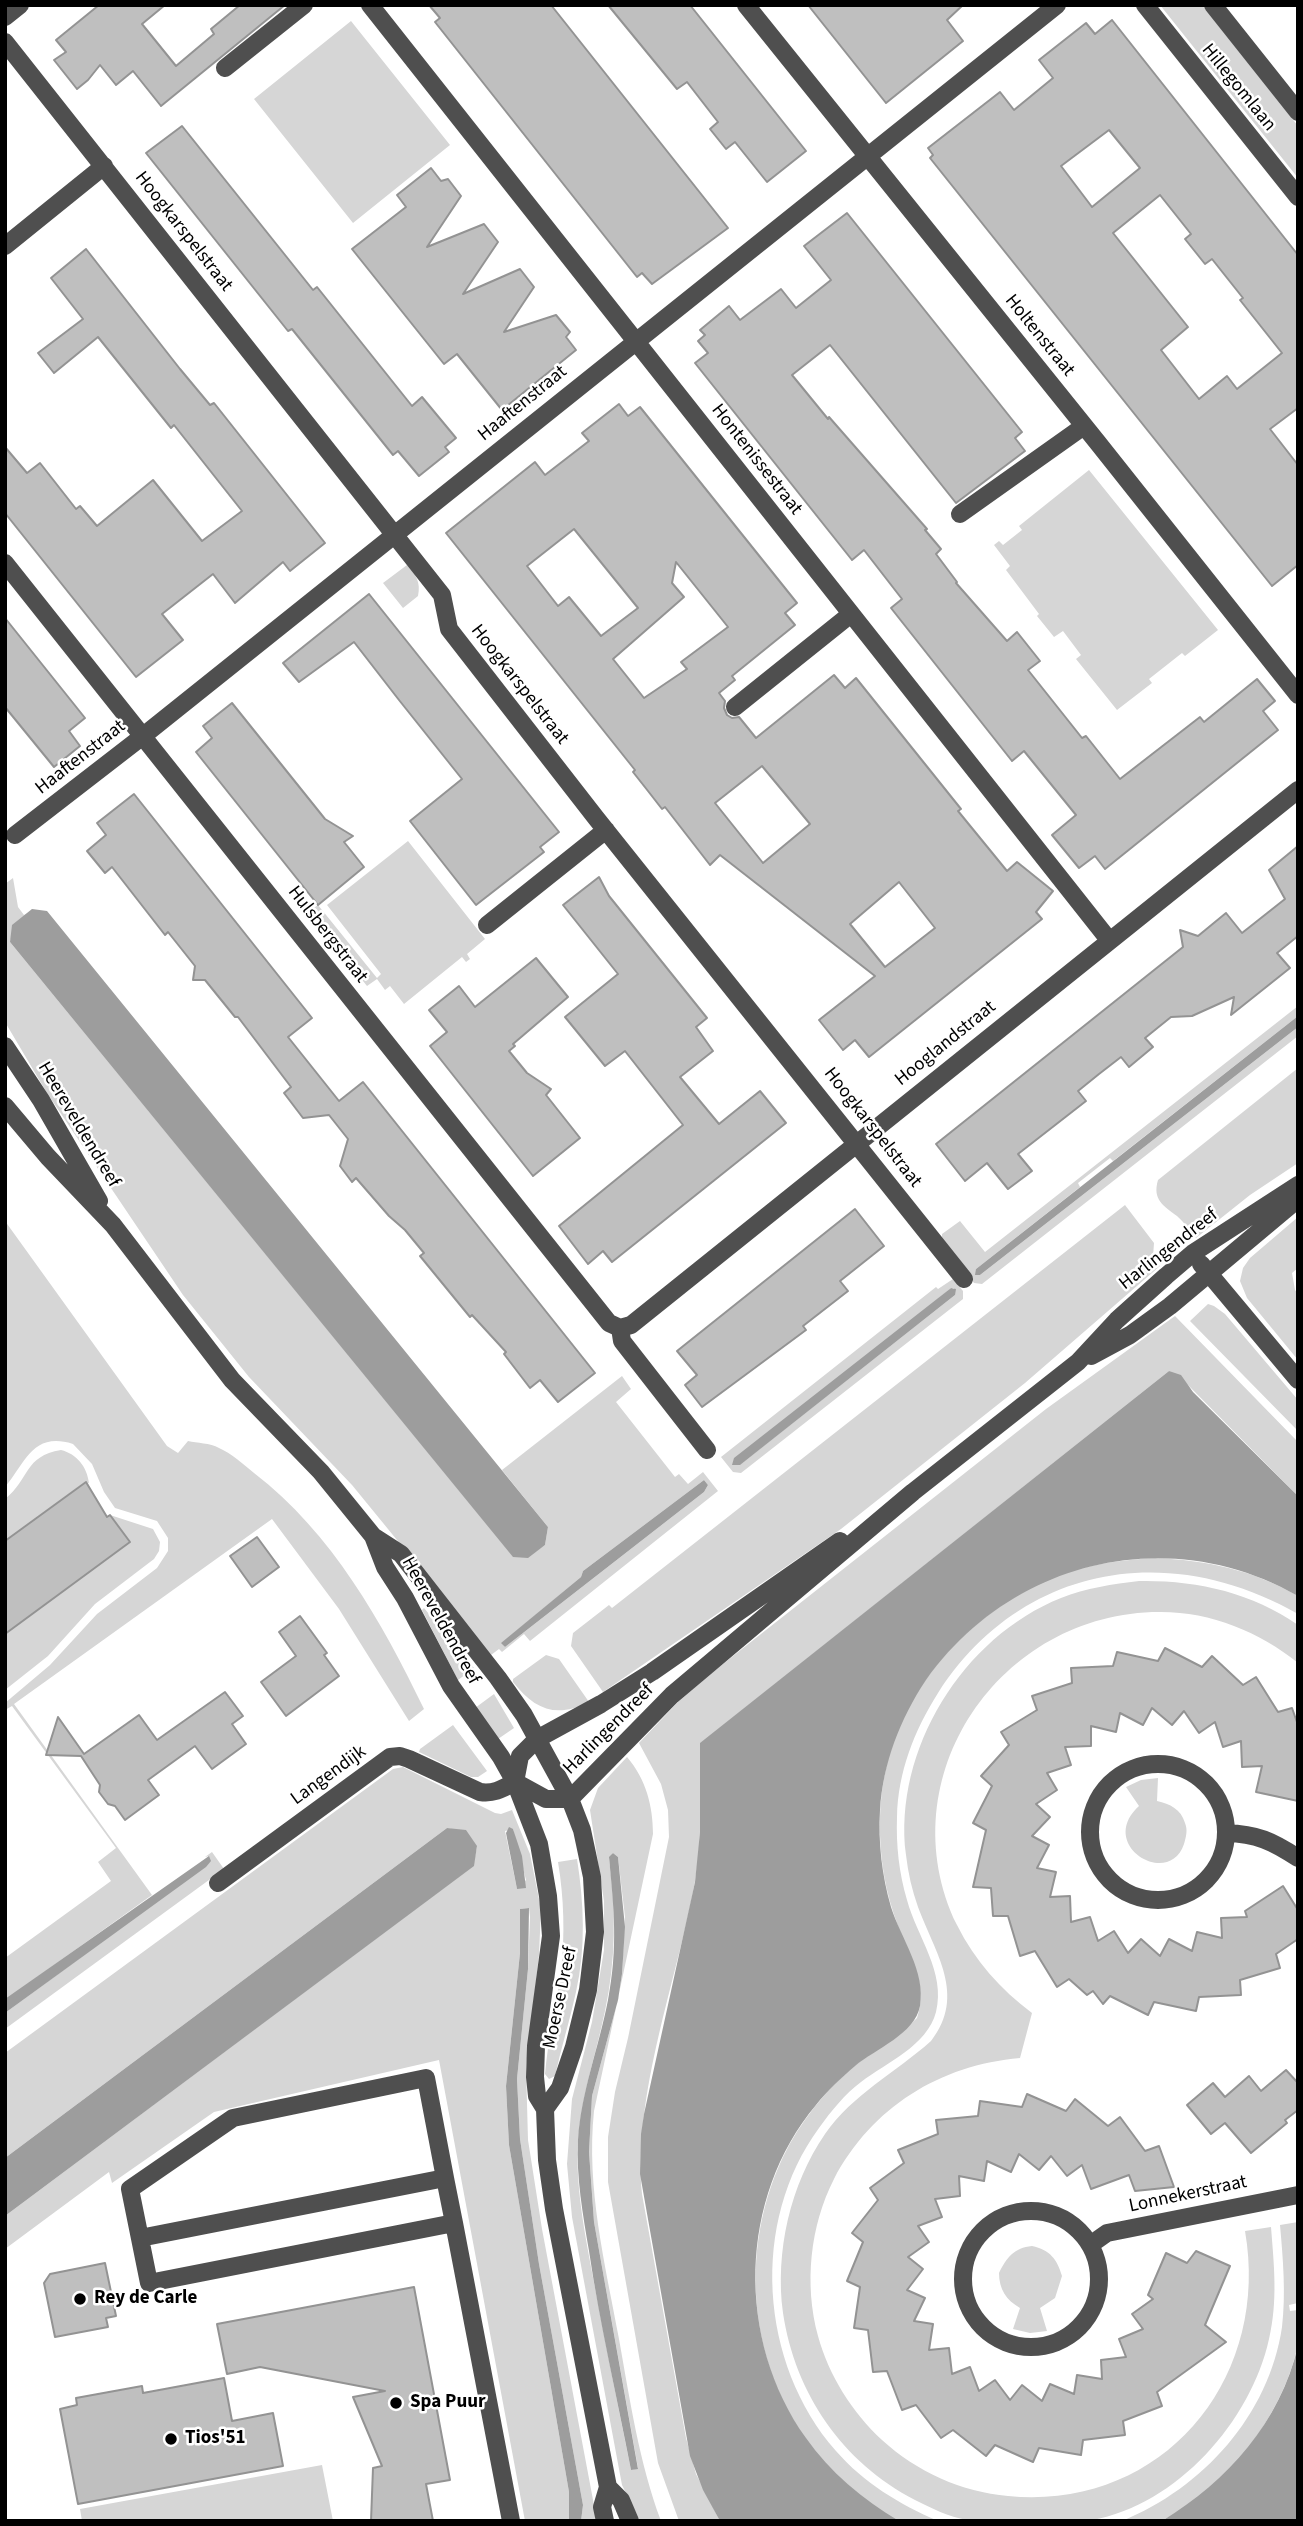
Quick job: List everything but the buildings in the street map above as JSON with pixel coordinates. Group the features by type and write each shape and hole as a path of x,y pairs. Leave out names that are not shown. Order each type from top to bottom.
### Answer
{"street":[{"path":"5,17 20,5"},
{"path":"225,68 304,5"},
{"name":"Hontenissestraat","path":"370,5 1109,940"},
{"name":"Holtenstraat","path":"746,5 1298,695"},
{"name":"Haaftenstraat","path":"15,835 143,736 1057,5"},
{"name":"Hillegomlaan","path":"1144,5 1298,197"},
{"name":"Hillegomlaan","path":"1213,5 1298,112"},
{"name":"Hoogkarspelstraat","path":"5,42 442,595 449,629 964,1279"},
{"path":"5,246 104,166"},
{"path":"960,514 1084,426"},
{"name":"Hulsbergstraat","path":"5,563 609,1323 620,1328"},
{"path":"735,707 851,614"},
{"name":"Hooglandstraat","path":"620,1328 631,1325 1298,790"},
{"path":"487,925 606,830"},
{"name":"Heereveldendreef","path":"5,1046 41,1100 113,1225"},
{"name":"Heereveldendreef","path":"5,1106 48,1157 113,1225 232,1380 321,1472 373,1536 385,1567 405,1598 451,1686 501,1757 539,1843 548,1896 551,1936 536,2046 535,2077 537,2096 545,2109"},
{"name":"Harlingendreef","path":"913,1492 652,1672 537,1739 520,1756 514,1782 546,1799 570,1799 673,1695 913,1492 1078,1362 1117,1320 1193,1253 1298,1185"},
{"name":"Harlingendreef","path":"1078,1362 1130,1335 1298,1199"},
{"path":"1193,1253 1298,1380"},
{"path":"620,1328 622,1341 707,1450"},
{"name":"Moerse Dreef","path":"373,1536 401,1554 498,1678 537,1739 570,1799 582,1830 592,1877 595,1932 588,1990 574,2048 560,2088 545,2109"},
{"name":"Langendijk","path":"218,1883 390,1757 409,1759 480,1791 500,1791 514,1782"},
{"path":"1158,1763 1184,1769 1206,1784 1221,1806 1226,1832 1218,1864 1209,1877 1190,1892 1167,1900 1150,1900 1115,1886 1102,1872 1093,1855 1089,1836 1097,1799 1109,1784 1123,1773 1158,1763"},
{"path":"1226,1832 1250,1834 1275,1842 1298,1858"},
{"path":"454,2223 149,2283 130,2189 233,2118 426,2078 445,2178 454,2223 511,2521"},
{"path":"545,2109 547,2160 554,2209 608,2487 602,2507 605,2521"},
{"path":"140,2238 445,2178"},
{"name":"Lonnekerstraat","path":"1090,2245 1107,2233 1298,2195"},
{"path":"1023,2213 1049,2214 1065,2220 1079,2231 1090,2245 1097,2262 1097,2297 1090,2314 1078,2328 1063,2339 1028,2347 1012,2344 989,2332 972,2312 965,2296 963,2278 966,2262 973,2245 984,2231 997,2221 1023,2213"},
{"path":"608,2487 621,2500 630,2521"}],"shaded area":[{"path":"1160,5 1202,5 1298,126 1298,178"},
{"path":"351,21 450,145 353,223 254,99"},
{"path":"1089,470 1218,630 1149,679 1152,683 1117,710 1076,659 1081,655 1063,631 1054,637 1037,616 1039,614 1006,570 1010,566 994,545 999,541 1003,545 1022,530 1019,526"},
{"path":"407,565 417,579 419,591 418,596 403,608 383,583"},
{"path":"408,841 485,939 467,954 470,959 466,962 462,957 404,1004 390,986 385,990 377,979 367,986 308,912 318,905 377,978 381,974 327,905"},
{"path":"13,878 18,907 24,915 29,913 15,924 10,942 513,1556 530,1555 545,1545 548,1527 502,1470 622,1376 631,1389 616,1402 675,1477 679,1474 688,1484 703,1472 718,1491 530,1641 524,1634 502,1652 499,1649 491,1655 352,1485 249,1377 183,1295 47,1093 5,1022 5,884","holes":["704,1480 708,1485 704,1492 505,1647 502,1643 581,1577 583,1571"]},
{"path":"32,909 47,911 548,1527 545,1545 528,1558 513,1557 10,942 12,925"},
{"path":"1298,1006 1298,1016 1113,1161 1110,1158 1078,1183 1080,1187 976,1269 980,1275 1298,1027 1298,1036 982,1284 974,1283 942,1242 942,1234 960,1221 985,1252"},
{"path":"1298,1016 1298,1027 980,1275 975,1275 976,1269"},
{"path":"1298,1068 1298,1163 1250,1195 1196,1238 1180,1218 1160,1202 1157,1193 1158,1180"},
{"path":"1125,1205 1154,1243 1153,1257 1160,1266 1025,1383 841,1529 603,1692 571,1646 573,1633 609,1605 612,1608"},
{"path":"1298,1217 1298,1268 1292,1273 1298,1294 1298,1360 1247,1298 1240,1281 1243,1268 1250,1258"},
{"path":"5,1221 167,1446 178,1453 188,1441 212,1445 223,1450 282,1497 308,1523 331,1551 372,1612 424,1709 409,1721 339,1609 272,1519 14,1704 152,1895 5,2000 5,1958 111,1881 98,1862 116,1848 12,1706 5,1710 5,1703 50,1665 97,1614 157,1568 168,1551 168,1538 157,1521 115,1508 104,1492 92,1464 73,1444 59,1441 39,1446 24,1460 5,1487"},
{"path":"953,1279 963,1291 963,1299 741,1473 733,1472 721,1457 936,1287 938,1289","holes":["951,1288 954,1288 955,1295 737,1467"]},
{"path":"951,1288 956,1289 955,1295 740,1465 732,1465 734,1458"},
{"path":"1208,1304 1225,1314 1298,1400 1298,1431 1190,1321"},
{"path":"1175,1316 1298,1442 1298,1496 1182,1379 1169,1371 701,1743 698,1864 650,2077 641,2155 642,2194 686,2438 696,2474 720,2521 679,2521 658,2463 608,2182 608,2137 615,2092 669,1837 668,1810 661,1784 639,1743 678,1702 709,1675 1046,1409"},
{"path":"1169,1371 1181,1375 1193,1392 1298,1496 1298,1596 1248,1573 1197,1561 1146,1558 1096,1565 1047,1581 1002,1606 961,1639 926,1680 894,1742 885,1775 880,1810 881,1859 888,1895 916,1968 921,1993 920,2006 917,2016 903,2033 855,2066 829,2090 790,2142 772,2182 760,2225 755,2270 758,2314 767,2358 783,2399 806,2438 825,2462 872,2504 899,2521 720,2521 703,2490 690,2456 640,2174 644,2114 695,1882 700,1832 700,1743"},
{"path":"61,1450 80,1462 89,1483 85,1482 5,1541 5,1499 40,1457"},
{"path":"704,1480 708,1485 704,1492 505,1647 501,1643 581,1577 583,1571"},
{"path":"110,1515 153,1529 160,1542 159,1551 154,1559 95,1604 48,1656 5,1690 5,1634 130,1542"},
{"path":"1155,1558 1211,1564 1264,1579 1298,1596 1298,1614 1249,1591 1199,1577 1149,1572 1101,1577 1054,1592 1011,1616 972,1650 938,1693 922,1722 904,1768 898,1800 897,1838 900,1869 912,1914 934,1969 938,1997 936,2012 931,2024 915,2044 855,2087 828,2115 797,2165 782,2206 774,2248 773,2292 779,2335 791,2377 810,2416 836,2451 858,2473 883,2492 938,2521 893,2519 876,2509 837,2475 808,2442 786,2406 769,2366 759,2325 756,2282 758,2240 767,2197 790,2144 823,2097 854,2066 896,2037 917,2018 921,1994 919,1982 888,1895 880,1833 882,1792 887,1764 897,1732 912,1702 953,1647 978,1623 1006,1603 1035,1586 1066,1573 1110,1563"},
{"path":"1139,1581 1202,1586 1242,1596 1261,1604 1298,1625 1298,1663 1251,1633 1216,1620 1161,1612 1103,1619 1052,1640 1007,1672 972,1713 948,1761 936,1814 939,1869 957,1925 972,1951 999,1984 1032,2013 1020,2058 991,2062 936,2080 888,2111 850,2153 834,2179 819,2216 811,2276 814,2316 823,2351 835,2379 861,2418 882,2440 925,2471 957,2485 1008,2496 1063,2495 1114,2482 1158,2458 1194,2425 1222,2384 1241,2337 1249,2286 1245,2231 1271,2227 1274,2283 1272,2325 1260,2370 1246,2400 1227,2428 1206,2455 1181,2478 1153,2497 1123,2511 1084,2521 967,2520 915,2500 865,2466 826,2422 811,2397 798,2371 783,2313 781,2266 788,2220 803,2175 825,2134 861,2095 931,2041 947,2007 944,1974 910,1881 905,1815 911,1776 923,1738 942,1702 965,1669 994,1640 1026,1616 1061,1598 1080,1592"},
{"path":"424,1608 474,1668 458,1680 422,1610"},
{"path":"546,1655 559,1659 589,1702 566,1710 556,1710 538,1705 521,1691 513,1679"},
{"path":"494,1694 514,1728 498,1739 475,1708"},
{"path":"453,1725 487,1771 478,1777 471,1777 419,1752"},
{"path":"627,1757 639,1774 647,1793 653,1834 619,1994 625,1917 618,1857 613,1853 609,1859 614,1916 613,1954 605,2011 582,2108 578,2141 578,2179 589,2256 631,2470 638,2468 594,2222 589,2152 592,2096 616,2006 594,2111 592,2140 595,2197 636,2431 661,2521 640,2521 622,2485 572,2217 567,2164 572,2099 592,2022 604,1950 604,1901 590,1810 598,1788"},
{"path":"403,1767 495,1813 512,1810 530,1854 541,1909 539,1955 526,2067 528,2140 597,2521 581,2521 583,2505 539,2264 520,2139 517,2079 528,1969 529,1908 520,1909 520,1953 506,2086 509,2145 569,2492 569,2521 525,2521 439,2060 214,2112 112,2183 109,2172 5,2249 5,2216 473,1866 477,1847 466,1832 447,1828 5,2158 5,2053 393,1769","holes":["513,1829 526,1880 517,1889 505,1831"]},
{"path":"1158,1778 1157,1801 1178,1811 1186,1828 1184,1844 1176,1857 1165,1863 1152,1862 1140,1856 1130,1847 1126,1835 1128,1821 1139,1806 1126,1787 1141,1780"},
{"path":"509,1827 513,1829 522,1856 526,1888 517,1889 506,1833"},
{"path":"447,1828 466,1830 477,1846 474,1866 5,2216 5,2158"},
{"path":"212,1852 224,1869 5,2029 5,2013 80,1958"},
{"path":"613,1853 618,1857 625,1927 622,1974 618,2000 592,2096 589,2152 594,2222 638,2469 631,2470 593,2279 578,2168 578,2140 586,2087 611,1981 614,1928 609,1857"},
{"path":"209,1856 211,1861 206,1867 5,2013 5,1999"},
{"path":"577,1859 582,1909 581,1959 576,1992 555,2076 549,2079 545,2074 546,2061 563,1944 563,1903 558,1862"},
{"path":"529,1908 528,1969 517,2079 520,2139 539,2264 583,2505 581,2521 569,2521 569,2492 509,2145 506,2086 520,1953 520,1909"},
{"path":"1298,2222 1298,2303 1289,2305 1290,2311 1298,2310 1298,2343 1290,2373 1265,2423 1230,2470 1188,2506 1160,2521 1122,2521 1152,2507 1205,2468 1228,2445 1247,2418 1263,2390 1275,2359 1282,2327 1284,2289 1280,2225"},
{"path":"1032,2246 1052,2256 1062,2276 1055,2298 1040,2308 1047,2331 1030,2333 1013,2329 1020,2308 1004,2294 999,2273 1012,2254"},
{"path":"1298,2346 1298,2521 1162,2521 1209,2487 1248,2447 1278,2400 1290,2374"},
{"path":"322,2465 333,2521 82,2521 80,2509"}],"place":[{"name":"Rey de Carle","path":"80,2299"},
{"name":"Spa Puur","path":"396,2403"},
{"name":"Tios'51","path":"171,2439"}]}
